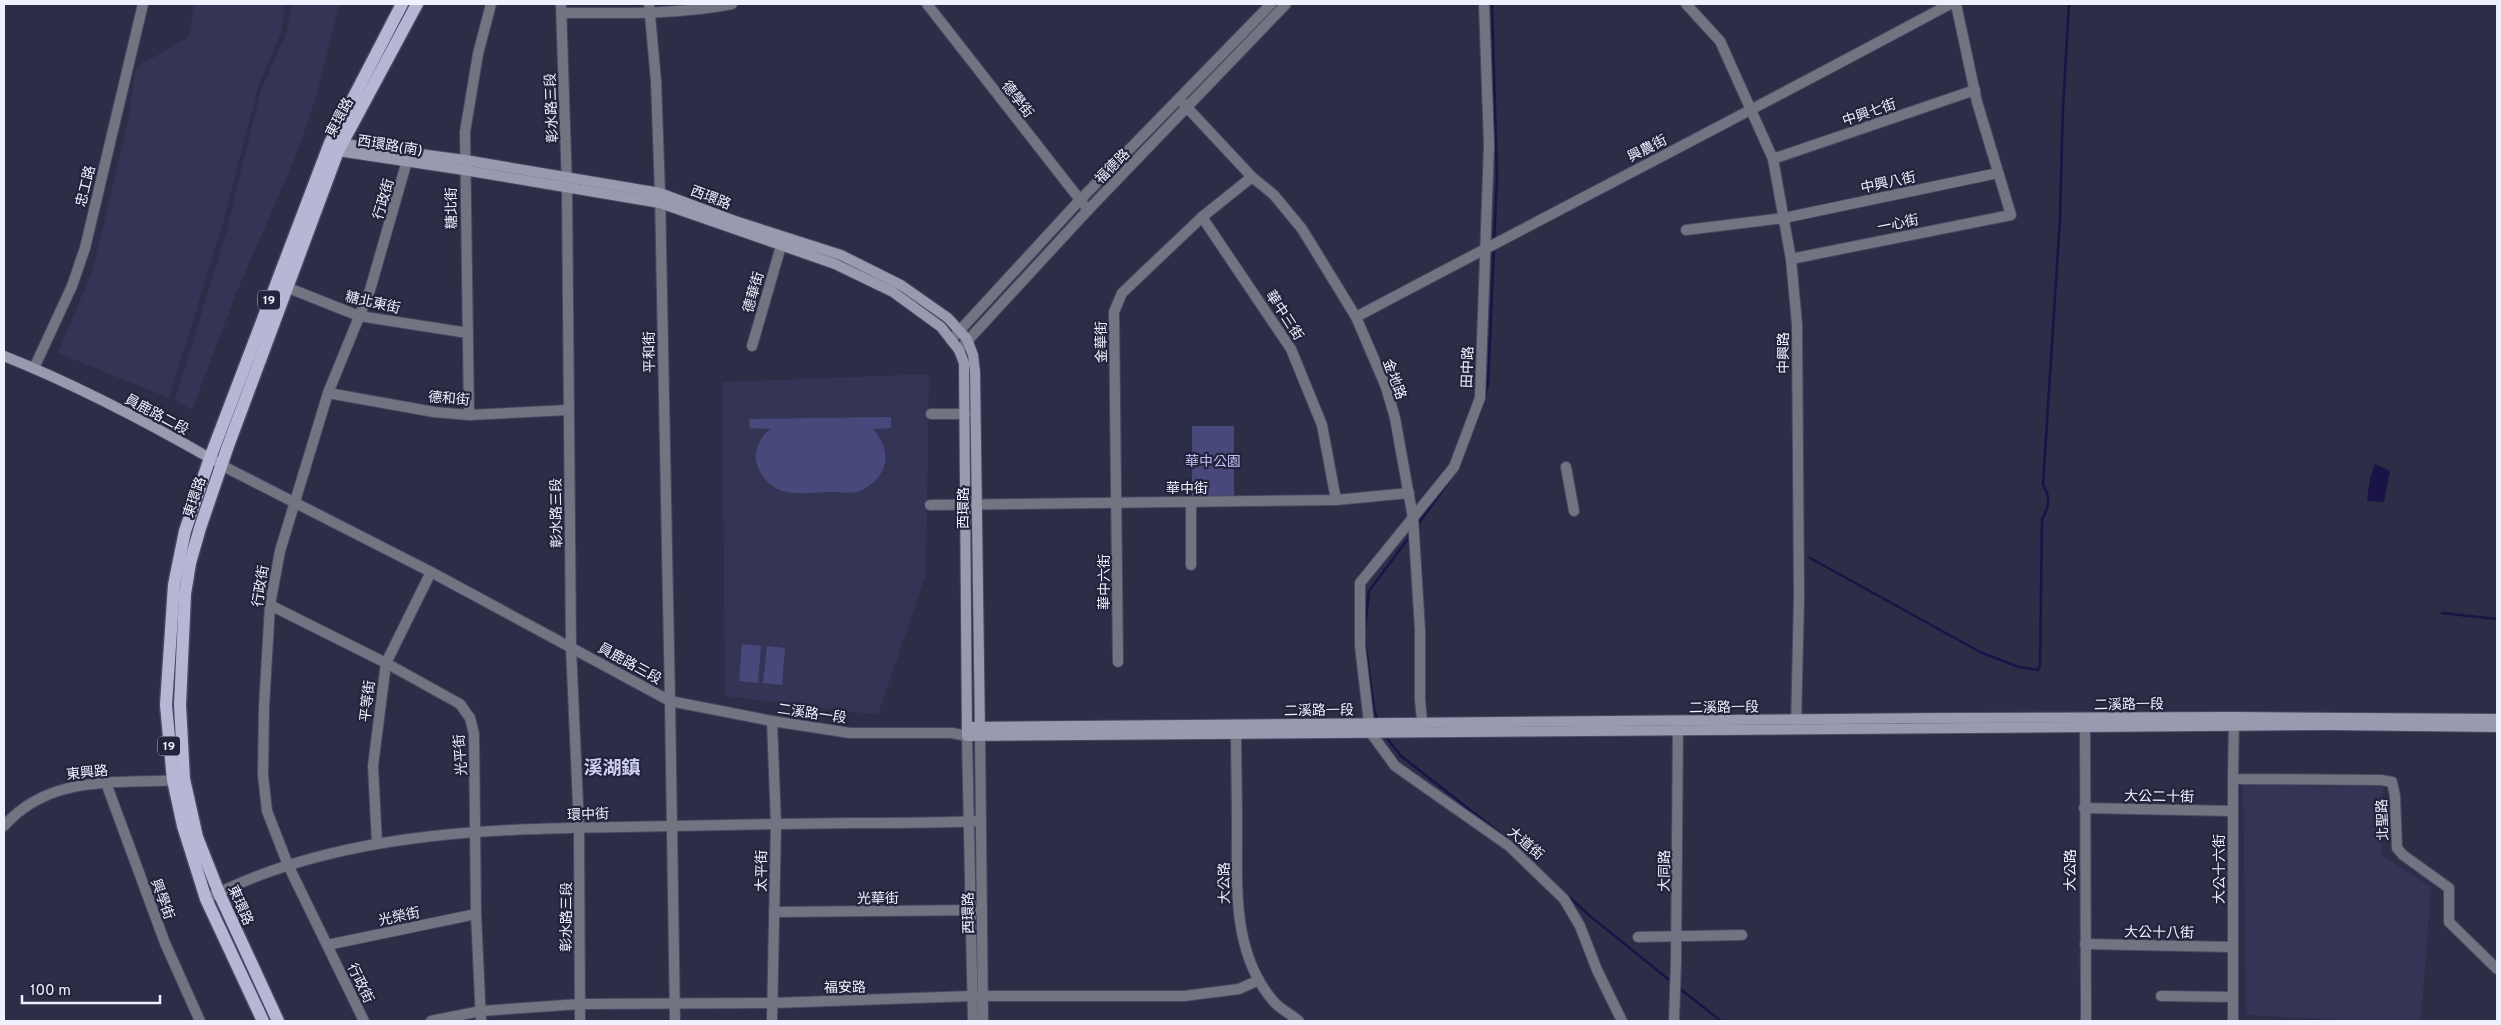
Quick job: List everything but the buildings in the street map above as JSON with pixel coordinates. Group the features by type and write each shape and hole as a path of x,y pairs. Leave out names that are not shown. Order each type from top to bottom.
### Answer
{"main road":[{"name":"東環路","path":"263,1021 206,899 183,826 179,780 185,594 190,563 216,461 337,146 402,4"},
{"name":"東環路","path":"337,146 417,4"},
{"name":"西環路(南)","path":"337,146 409,158 566,176 660,198"},
{"name":"西環路(南)","path":"465,165 567,188 660,198"},
{"name":"西環路","path":"660,198 781,246 836,264 893,292 941,327 959,350 964,363 967,731"},
{"name":"西環路","path":"660,198 841,255 901,285 948,318 964,335 973,355 975,372 980,732"},
{"name":"員鹿路二段","path":"4,356 34,368 136,417 216,461"},
{"name":"二溪路一段","path":"967,731 2497,719"},
{"name":"二溪路一段","path":"2234,722 2497,727"},
{"name":"東環路","path":"179,780 218,893 278,1021"}],"street":[{"name":"忠工路","path":"34,368 72,286 85,248 143,4"},
{"name":"糖北街","path":"469,415 465,132 478,54 491,4"},
{"path":"562,9 650,8 701,10 732,4"},
{"name":"德學街","path":"927,4 1079,201 1088,210"},
{"name":"福德路","path":"959,350 964,335 1079,201 1271,4"},
{"name":"福德路","path":"951,340 964,335 1188,108 1286,4"},
{"name":"田中路","path":"1378,728 1360,646 1360,583 1454,467 1480,398 1488,145 1484,4"},
{"name":"中興路","path":"1686,4 1720,41 1773,159 1791,259 1796,324 1798,597 1796,724"},
{"name":"興農街","path":"1356,317 1752,111 1950,4"},
{"path":"1956,4 1974,90 1998,173"},
{"name":"平和街","path":"650,8 656,80 660,198 670,700"},
{"name":"彰水路三段","path":"562,9 567,188 571,647 580,828 580,1021"},
{"name":"中興七街","path":"1773,159 1974,90"},
{"name":"金地路","path":"1179,100 1252,177 1274,196 1302,229 1356,317 1386,387 1395,418 1413,518 1420,630 1423,728"},
{"name":"行政街","path":"364,1021 288,865 267,811 263,775 264,707 270,605 280,551 293,503 328,393 370,290 409,158"},
{"name":"一心街","path":"1791,259 2011,215 1998,173"},
{"name":"中興八街","path":"1686,230 1784,218 1998,173"},
{"path":"1202,217 1252,177"},
{"name":"華中三街","path":"1202,217 1292,349 1322,425 1336,500"},
{"name":"金華街","path":"1118,502 1114,312 1116,303 1122,293 1202,217"},
{"name":"德華街","path":"752,346 781,246"},
{"name":"糖北東街","path":"282,285 359,316 468,333"},
{"name":"德和街","path":"328,393 434,412 469,415 568,410"},
{"path":"931,414 965,414"},
{"name":"員鹿路二段","path":"216,461 293,503"},
{"path":"1566,467 1574,511"},
{"name":"華中街","path":"930,505 1336,500 1409,493"},
{"name":"華中六街","path":"1118,502 1118,662"},
{"path":"1191,502 1191,565"},
{"name":"員鹿路三段","path":"293,503 430,572 499,611 670,700 675,1021"},
{"name":"平等街","path":"377,844 373,766 386,662 430,572"},
{"name":"光平街","path":"270,605 386,662 460,704 470,718 474,734 477,832 476,914 481,1016"},
{"name":"二溪路一段","path":"670,700 772,721 850,733 952,733 967,731"},
{"name":"太平街","path":"772,721 776,824 772,1021"},
{"name":"大公十六街","path":"2233,1021 2234,722"},
{"name":"大公路","path":"2085,723 2086,1021"},
{"name":"大同路","path":"1674,1021 1678,726"},
{"name":"大道街","path":"1378,728 1395,766 1509,846 1564,898 1580,926 1597,970 1622,1021"},
{"name":"大公路","path":"1236,729 1237,905 1246,952 1259,980 1276,1003 1299,1021"},
{"name":"西環路","path":"967,731 975,821"},
{"name":"西環路","path":"973,1021 977,996 975,821 980,732"},
{"name":"北聖路","path":"2233,779 2381,780 2392,782 2395,796 2397,848 2403,856 2449,888 2449,922 2497,969"},
{"name":"東興路","path":"4,824 29,803 57,790 106,783 179,780"},
{"name":"興學街","path":"106,783 165,943 200,1021"},
{"name":"大公二十街","path":"2084,808 2233,811"},
{"name":"環中街","path":"206,899 288,865 377,844 477,832 580,828 975,821"},
{"name":"光華街","path":"774,912 976,910"},
{"name":"光榮街","path":"327,945 476,914"},
{"path":"1638,937 1742,935"},
{"name":"大公十八街","path":"2085,944 2232,948"},
{"name":"福安路","path":"431,1021 580,1004 772,1003 977,996 1184,996 1239,989 1259,980"},
{"name":"西環路","path":"977,996 983,1021"},
{"path":"2161,996 2233,997"}],"shaded area":[{"path":"194,4 285,4 281,33 259,84 223,223 169,398 58,353 93,269 127,125 136,68 189,36"},
{"path":"291,4 339,4 308,122 292,165 237,291 192,410 175,400 227,230 261,90 287,32"},
{"path":"929,374 926,574 878,715 725,696 722,382"},
{"path":"2375,464 2390,471 2384,502 2367,501 2370,478"},
{"path":"2243,783 2329,787 2383,784 2382,855 2431,887 2421,1021 2372,1021 2246,1015"}],"green space":[{"path":"891,417 891,428 873,429 879,437 885,455 882,471 870,485 860,491 850,493 787,492 770,484 758,467 756,454 758,447 763,436 771,429 750,428 749,419"},
{"name":"華中公園","path":"1192,426 1234,426 1234,497 1192,496"},
{"path":"742,644 761,646 758,683 739,681"},
{"path":"767,646 785,648 782,685 763,683"}],"waterway":[{"path":"1492,4 1497,177 1494,241"},
{"path":"1810,558 1980,652 2019,667 2038,670 2040,666 2042,519 2048,502 2043,485 2060,218 2063,106 2069,4"},
{"path":"1484,398 1488,385 1494,247"},
{"path":"1475,426 1483,403"},
{"path":"1416,527 1455,473"},
{"path":"1365,629 1369,591 1410,536"},
{"path":"2442,613 2497,619"},
{"path":"1365,642 1374,710 1378,720"},
{"path":"1385,736 1401,756 1505,837"},
{"path":"1566,894 1590,916 1673,983"},
{"path":"1679,988 1721,1021"}],"district":[{"name":"溪湖鎮","path":"612,767"}]}
